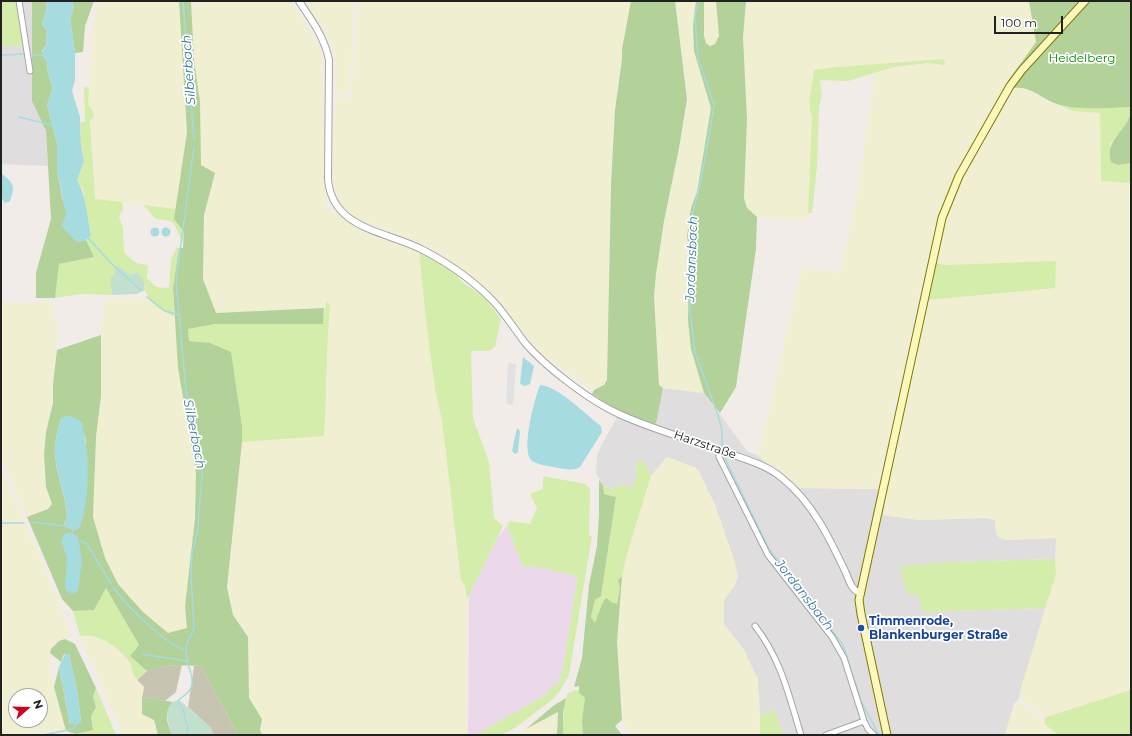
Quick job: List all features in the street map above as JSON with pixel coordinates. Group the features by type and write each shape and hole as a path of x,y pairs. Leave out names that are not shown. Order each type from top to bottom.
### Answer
{"main road":[{"path":"888,735 861,614 861,593 937,239 947,202 1010,86 1022,70 1085,1"}],"street":[{"path":"18,1 30,71"},
{"name":"Harzstraße","path":"299,1 319,30 326,44 329,60 328,179 331,198 336,206 355,222 418,247 457,271 490,298 525,343 544,361 601,405 627,417 769,469 792,487 817,517 854,591 861,593"},
{"path":"718,450 719,457 768,555 832,637 840,650 864,721 868,729 874,735"},
{"path":"755,626 771,648 778,662 801,735"},
{"path":"826,735 864,721"}],"shaded area":[{"path":"17,1 32,1 32,100 46,131 48,166 1,164 1,46 24,46"},
{"path":"508,363 516,364 513,405 506,404"},
{"path":"663,388 704,393 747,451 758,456 800,488 877,489 887,491 883,515 919,520 985,518 995,520 996,534 1006,540 1056,538 1055,559 952,562 920,595 923,612 1045,608 1019,698 1014,704 1005,735 783,735 775,710 760,715 759,694 744,650 724,624 724,600 735,585 735,563 715,505 699,472 696,468 667,457 651,476 643,461 637,460 636,479 633,489 623,484 611,489 603,485 596,473 597,456 620,412 656,424"},
{"path":"507,526 523,566 542,568 575,576 577,580 563,669 556,688 552,686 547,694 479,733 468,735 469,596 498,537"},
{"path":"182,664 176,692 165,701 142,697 144,687 137,680 147,671 155,668"},
{"path":"194,666 201,666 238,735 213,735 211,728 188,707"}],"green space":[{"path":"1,1 17,1 24,46 1,46"},
{"path":"32,1 47,1 42,24 47,30 46,45 42,51 47,62 48,73 53,88 47,105 57,144 57,169 62,197 76,242 86,240 94,257 59,264 55,298 36,298 36,273 51,219 46,131 32,101"},
{"path":"72,1 94,1 85,26 83,52 75,53 70,18 74,8"},
{"path":"99,1 179,1 187,132 176,209 95,199 90,120 93,116 88,104 92,29"},
{"path":"179,1 191,1 194,60 200,102 201,165 215,173 204,215 203,279 216,313 324,308 323,324 215,324 188,329 189,341 210,343 231,352 242,426 242,442 227,587 233,615 248,637 249,698 262,719 260,730 262,735 238,735 201,666 167,666 147,671 130,656 139,645 106,588 94,610 73,611 62,599 27,517 48,509 52,504 46,487 44,454 46,432 53,403 53,384 57,350 101,335 101,396 96,437 93,517 105,558 118,584 143,612 168,633 187,628 185,607 195,518 196,473 178,368 173,288 179,248 183,248 184,232 174,219 187,132","holes":["61,419 80,422 86,440 74,530 65,526 64,522 67,519 67,511 57,470 55,449 56,436"]},
{"path":"203,1 290,1 320,46 322,55 326,207 329,210 333,210 365,233 419,251 435,389 442,421 454,533 461,580 465,586 467,600 466,735 262,735 260,731 262,719 249,698 248,637 233,615 227,587 242,442 324,435 328,385 326,302 324,308 216,313 203,279 204,215 215,173 201,165 200,102 191,29 191,6"},
{"path":"305,1 354,1 350,89 345,94 337,94 335,91 335,50"},
{"path":"358,1 631,1 622,49 615,110 611,185 607,380 604,385 594,390 589,389 543,355 533,345 492,292 468,273 429,247 356,218 339,204 335,191 333,167 335,99 351,97"},
{"path":"631,1 675,1 687,99 679,148 664,221 656,274 654,296 659,385 663,388 656,424 620,412 592,394 594,390 604,385 607,380 611,185 615,110 622,49"},
{"path":"675,1 696,1 695,9 698,67 711,108 697,192 691,208 687,236 689,249 688,321 691,349 704,393 663,388 659,385 657,363 654,296 656,274 664,221 679,148 687,99"},
{"path":"696,1 704,1 704,36 706,43 710,46 715,44 719,36 716,1 746,1 743,37 747,119 744,198 747,208 757,217 756,249 736,387 720,413 704,393 691,349 688,321 689,249 687,236 691,208 697,192 711,108 694,51 693,25"},
{"path":"704,1 716,1 719,36 715,44 710,46 706,43 704,36"},
{"path":"746,1 1029,1 1036,42 1008,81 964,162 940,215 927,259 877,489 800,488 758,456 802,267 840,273 859,184 875,73 894,67 927,63 945,65 944,59 814,70 813,87 809,106 812,116 808,213 806,221 757,217 747,208 744,198 747,119 743,37"},
{"name":"Heidelberg","path":"1029,1 1131,1 1131,107 1067,107 1054,103 1027,89 1015,88 1008,81 1036,42"},
{"path":"944,59 945,65 927,63 894,67 848,81 820,80 822,96 819,107 817,167 812,213 808,213 812,116 810,111 810,100 814,70"},
{"path":"84,87 89,88 88,104 94,116 90,121 95,199 122,202 123,209 119,216 123,228 124,253 136,263 148,265 147,278 156,287 169,288 171,260 177,247 179,248 173,288 174,316 164,312 150,300 145,290 146,287 137,272 131,275 124,270 113,280 111,287 112,295 81,294 55,298 59,264 94,257 86,240 91,236 85,210 83,189 77,180 84,161 81,147 81,122 85,122"},
{"path":"1023,87 1053,102 1100,113 1101,181 1131,183 1131,690 1046,717 1041,715 1021,698 1020,691 1056,575 1056,538 1006,540 1000,538 996,534 995,520 985,518 919,520 883,515 928,300 1055,288 938,264 936,262 945,218 955,192 1015,88"},
{"path":"1061,106 1104,108 1131,107 1130,119 1110,144 1111,162 1118,165 1131,163 1131,183 1101,181 1100,113 1073,111"},
{"path":"1131,111 1131,163 1118,165 1111,162 1111,147 1113,141 1126,124"},
{"path":"143,205 176,209 175,219 184,232 183,243 174,224 170,221 156,219"},
{"path":"419,251 455,273 462,282 484,297 501,319 495,347 489,351 471,351 473,418 489,462 494,518 503,526 467,600 465,586 461,580 442,421 435,389 426,321"},
{"path":"936,262 939,264 948,265 1056,262 1055,288 928,300"},
{"path":"118,266 131,275 137,272 144,282 145,290 137,294 112,295 110,278 115,275 114,270"},
{"path":"148,297 157,309 174,316 178,368 196,473 195,518 185,607 187,628 168,633 143,612 118,584 105,558 93,517 96,437 101,396 101,335 105,300"},
{"path":"326,301 330,306 324,436 242,442 242,426 231,353 210,343 189,341 188,329 215,324 323,323"},
{"path":"52,302 58,332 53,384 53,403 46,432 46,486 52,504 48,509 27,517 1,456 1,303"},
{"path":"667,457 696,468 699,472 715,505 735,563 738,576 735,585 724,600 724,624 744,650 758,679 760,735 629,735 622,720 617,642 622,576 627,554 651,476"},
{"path":"637,459 643,461 651,476 627,554 622,576 618,580 620,588 617,604 611,602 602,604 595,624 591,617 595,600 601,596 616,497 604,494 603,485 611,489 623,484 633,488 636,479"},
{"path":"1,468 57,598 71,636 59,641 51,649 49,665 66,731 1,735"},
{"path":"543,476 585,484 590,489 589,535 592,536 569,675 560,691 553,699 515,728 501,735 472,735 479,733 547,694 552,685 556,687 563,669 577,580 575,576 542,568 523,566 507,526 510,521 530,524 537,508 530,494 543,489"},
{"path":"599,480 603,485 604,494 616,497 601,596 595,600 591,617 595,623 602,604 606,598 617,604 620,588 618,580 622,576 617,642 622,720 615,726 622,735 583,735 582,720 585,698 579,693 579,686 574,687 582,658 589,585 597,546"},
{"path":"1055,559 1056,575 1045,608 922,612 920,596 909,594 904,586 901,566 952,562"},
{"path":"106,588 139,645 130,656 147,671 137,680 134,676 130,663 108,642 94,637 80,636 73,611 94,610"},
{"path":"90,634 109,642 130,663 134,677 144,687 141,703 154,720 158,735 123,735 80,636"},
{"path":"65,639 75,644 96,688 93,697 96,707 91,716 93,730 76,734 66,731 54,687 59,667 70,724 81,722 77,690 69,654 64,654 61,662 50,653 51,649 59,641"},
{"path":"96,688 116,735 73,735 93,730 91,716 96,707 93,697"},
{"path":"576,690 580,691 579,693 585,698 582,720 583,735 563,735 566,698 568,693"},
{"path":"1131,690 1131,735 1058,735 1044,723 1046,717"},
{"path":"142,697 173,702 167,714 167,722 172,735 158,735 154,720 142,714"},
{"path":"566,698 563,713 563,735 557,735 558,712 526,729 553,706"},
{"path":"178,700 211,728 213,735 172,735 167,715 169,706"},
{"path":"1017,702 1021,703 1058,735 1005,735 1014,704"},
{"path":"775,710 783,735 760,735 760,715"},
{"path":"559,711 557,735 516,735 526,729"}],"water":[{"path":"47,1 72,1 74,8 70,18 75,53 75,80 72,91 80,117 81,147 84,161 77,180 84,199 91,236 86,240 76,242 61,225 66,215 57,169 57,144 47,105 53,88 48,73 47,62 41,55 46,45 47,30 42,24"},
{"path":"1,173 11,182 13,188 10,201 5,203 1,197"},
{"path":"155,227 160,232 155,237 150,232"},
{"path":"166,227 171,232 166,237 161,232"},
{"path":"523,357 534,366 530,384 525,386 520,384"},
{"path":"540,385 555,390 601,426 602,432 580,467 567,469 542,465 532,461 529,456 527,447 528,436 535,401"},
{"path":"66,416 71,416 82,422 88,466 87,493 83,519 79,529 74,530 65,526 64,522 67,518 67,510 57,470 55,453 56,440 61,419"},
{"path":"517,428 520,431 518,452 515,454 512,451"},
{"path":"65,533 72,533 78,537 82,560 78,591 72,594 65,589 67,558 61,541"},
{"path":"65,654 69,654 77,690 81,722 76,725 70,724 59,667"}],"waterway":[{"name":"Silberbach","path":"183,1 194,140"},
{"name":"Jordansbach","path":"698,1 695,16 698,58 714,105 702,175 691,221 694,246 690,311 695,352 718,415 722,430 722,446"},
{"path":"1,55 25,54"},
{"path":"33,55 41,55"},
{"path":"19,117 52,125"},
{"name":"Silberbach","path":"186,735 188,729 183,709 178,701 189,691 192,682 186,651 188,641 194,628 191,575 192,553 198,528 202,473 196,436 192,425 190,405 186,391 176,281 194,147"},
{"path":"88,238 112,264 142,291"},
{"path":"147,297 165,311 179,315"},
{"name":"Jordansbach","path":"724,456 769,549 843,645 861,701 879,735"},
{"path":"32,522 65,526"},
{"path":"1,523 24,523"},
{"path":"72,533 73,529"},
{"path":"80,540 87,544 111,584"},
{"path":"114,588 127,604 147,624 168,641 185,650"},
{"path":"142,654 187,661"},
{"path":"43,735 73,729 76,725"}],"place":[{"name":"Timmenrode, Blankenburger Straße","path":"861,628"}]}
